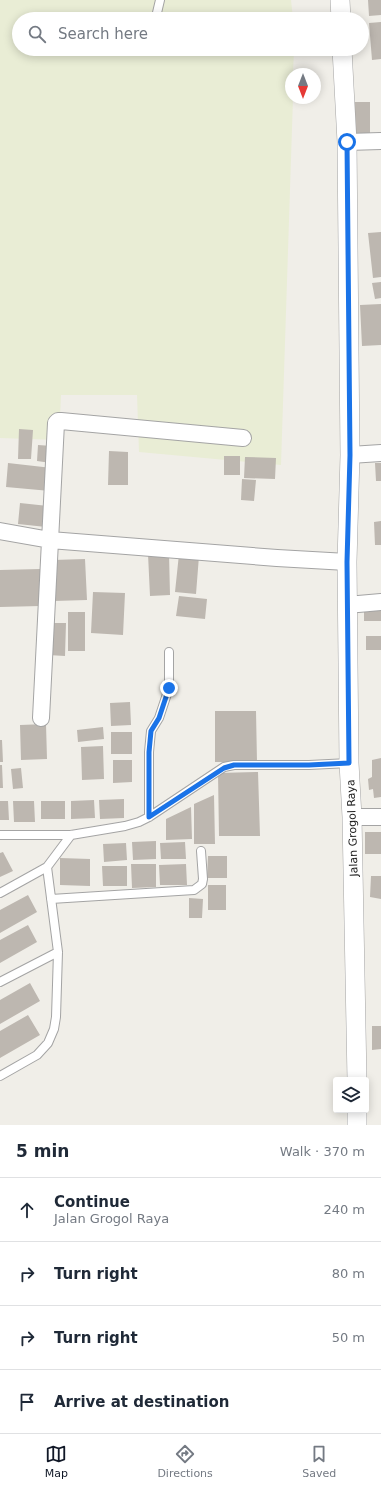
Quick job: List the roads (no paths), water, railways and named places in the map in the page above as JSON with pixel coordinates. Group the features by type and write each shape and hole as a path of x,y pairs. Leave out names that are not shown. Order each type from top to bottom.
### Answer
{"street":[{"path":"340,0 341,12"},
{"name":"Jalan Grogol Raya","path":"342,56 347,142 350,455 347,605 341,764 352,817 357,1077"},
{"path":"347,142 381,141"},
{"path":"41,718 55,426 58,421 243,438"},
{"path":"350,455 381,453"},
{"path":"0,531 50,540 276,558 347,562"},
{"path":"347,605 381,602"},
{"path":"352,817 381,817"},
{"path":"357,1113 357,1125"}],"lane":[{"path":"157,12 160,0"},
{"path":"149,817 149,752 151,731 159,718 169,688 169,652"},
{"path":"0,835 71,835 125,826 139,822 224,768 234,765 341,764"},
{"path":"0,893 47,867 71,835"},
{"path":"51,899 194,890 202,884 204,879 201,851"},
{"path":"0,1076 37,1055 48,1044 54,1030 56,1018 58,952 47,867"},
{"path":"0,982 58,952"}]}
